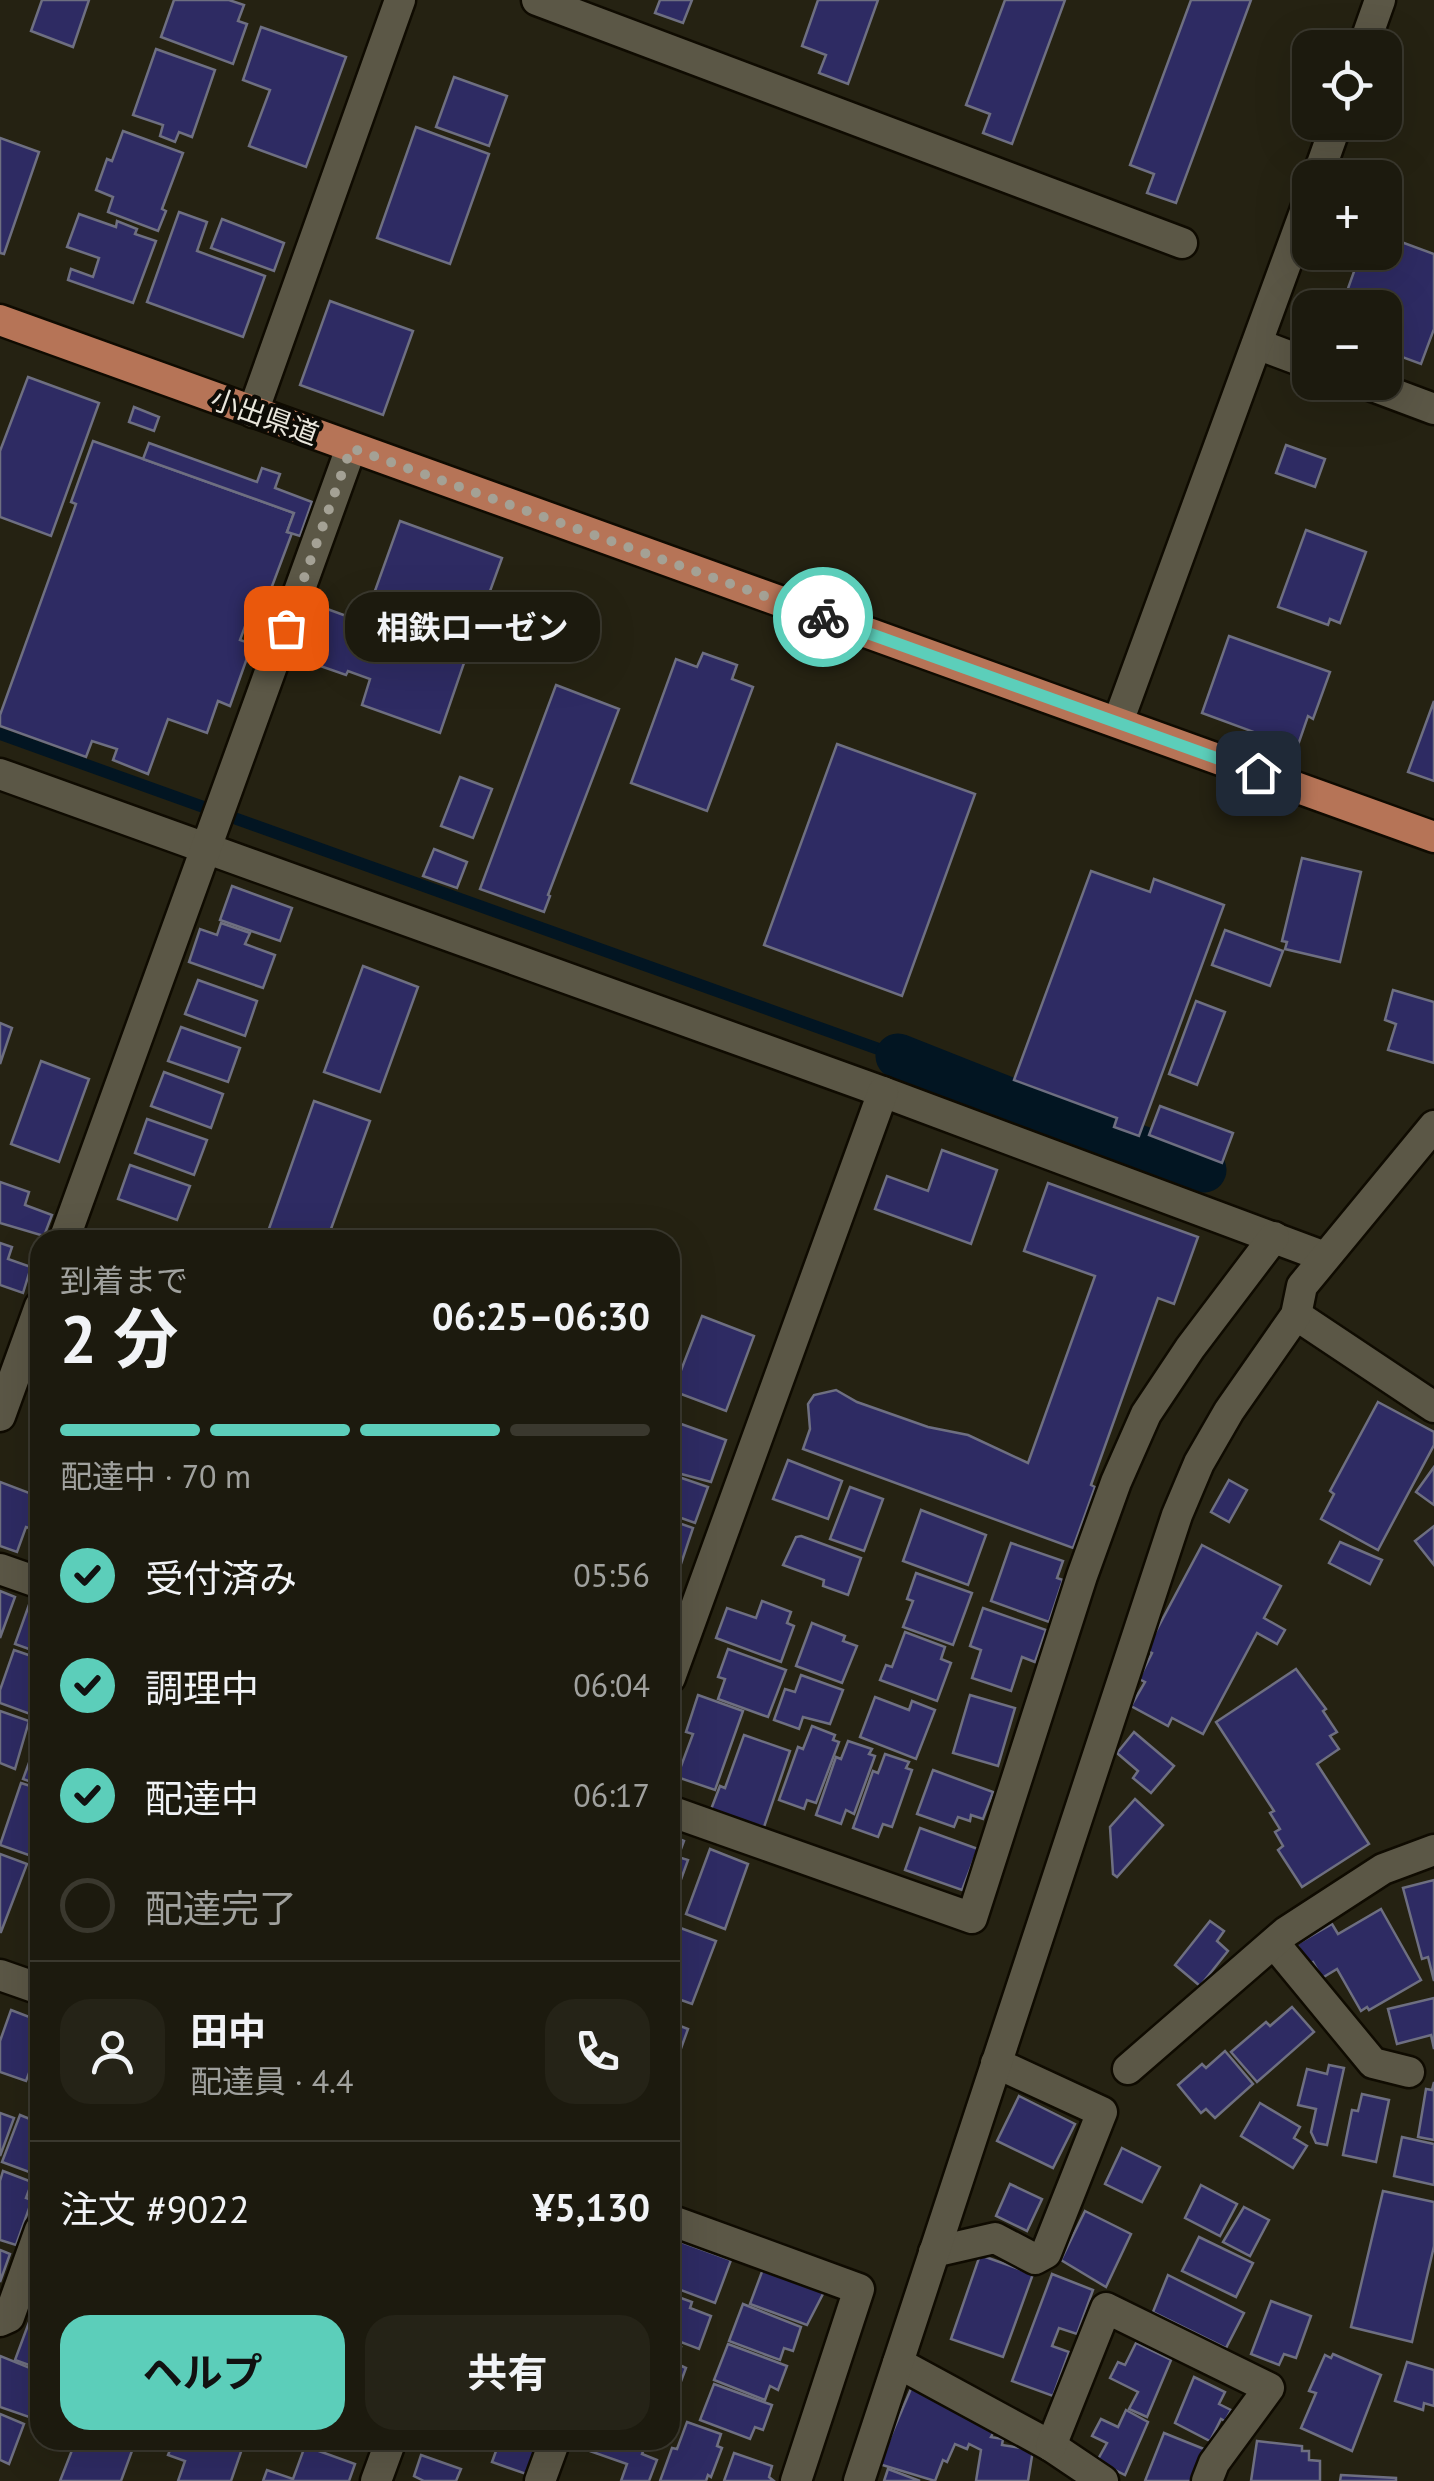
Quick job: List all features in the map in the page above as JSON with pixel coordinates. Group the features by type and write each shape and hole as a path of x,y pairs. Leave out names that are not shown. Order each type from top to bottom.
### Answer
{"main road":[{"name":"小出県道","path":"0,320 1434,837"}],"street":[{"path":"253,412 400,0"},
{"path":"537,0 1182,242"},
{"path":"1369,30 1380,0"},
{"path":"1118,722 1292,248"},
{"path":"1257,344 1292,357"},
{"path":"1402,397 1434,409"},
{"path":"68,1230 351,448"},
{"path":"0,774 208,844 1325,1257"},
{"path":"680,1651 884,1092"},
{"path":"859,2481 1177,1516 1199,1464 1229,1412 1296,1315 1302,1286 1434,1126"},
{"path":"680,1815 972,1918 1082,1576 1138,1431 1190,1348 1274,1237"},
{"path":"1296,1315 1434,1408"},
{"path":"0,1416 30,1334"},
{"path":"0,1569 30,1580"},
{"path":"1128,2070 1274,1943 1383,1870 1434,1850"},
{"path":"1274,1943 1373,2063 1409,2072"},
{"path":"1,1978 30,1987"},
{"path":"934,2252 995,2238 1035,2259 1046,2253 1102,2112 996,2062"},
{"path":"680,2224 858,2289 796,2481"},
{"path":"0,2321 9,2316 30,2258"},
{"path":"1051,2446 1106,2308 1269,2388 1214,2463 1207,2481"},
{"path":"898,2362 1051,2446 1103,2481"},
{"path":"376,2481 387,2450"},
{"path":"540,2481 551,2450"}],"building":[{"path":"42,0 89,0 73,47 31,31"},
{"path":"174,0 229,0 244,5 238,21 247,24 233,64 161,37"},
{"path":"660,0 692,0 683,23 655,13"},
{"path":"818,0 878,0 848,84 819,73 826,55 802,46"},
{"path":"1005,0 1065,0 1012,144 983,133 990,114 966,105"},
{"path":"1191,0 1251,0 1176,203 1147,193 1154,174 1130,165"},
{"path":"261,27 346,57 306,167 249,146 270,90 243,80"},
{"path":"156,49 215,70 192,137 179,132 175,142 160,136 163,125 133,115"},
{"path":"454,77 507,96 489,146 436,127"},
{"path":"416,127 489,154 450,264 377,238"},
{"path":"123,131 183,153 158,231 108,212 113,197 96,190"},
{"path":"0,138 39,152 4,254 0,253"},
{"path":"179,212 207,222 197,251 265,276 243,337 147,302"},
{"path":"79,214 116,227 117,221 137,229 135,234 156,241 133,303 68,280 71,269 93,277 99,258 67,247"},
{"path":"222,219 284,243 274,271 211,248"},
{"path":"1402,242 1434,254 1434,329 1421,364 1402,357 1402,290 1347,290 1355,270 1402,270"},
{"path":"330,301 413,331 383,415 300,385"},
{"path":"28,377 99,403 51,536 0,517 0,451"},
{"path":"134,407 159,417 154,431 129,422"},
{"path":"93,441 294,513 287,532 292,533 265,605 260,603 253,623 247,621 240,640 252,644 230,706 218,701 207,733 168,719 148,774 113,760 117,749 92,741 86,757 0,726 0,715 76,504 71,502"},
{"path":"149,443 257,482 262,468 280,474 275,488 312,502 300,536 287,532 294,513 143,459"},
{"path":"1286,445 1325,459 1315,487 1276,473"},
{"path":"400,521 502,558 464,663 362,627"},
{"path":"1306,530 1366,552 1340,623 1330,619 1328,625 1278,607"},
{"path":"319,606 363,622 362,627 464,663 440,733 362,705 370,679 300,659"},
{"path":"1229,636 1330,672 1313,719 1308,716 1297,748 1202,713"},
{"path":"703,653 737,665 732,679 753,687 707,811 631,783 676,659 697,667"},
{"path":"556,685 619,709 544,912 480,889"},
{"path":"1434,701 1434,781 1408,772"},
{"path":"837,744 975,794 902,996 764,945"},
{"path":"460,777 492,789 473,838 441,826"},
{"path":"434,849 467,862 457,888 423,876"},
{"path":"1302,858 1361,872 1340,962 1285,949 1287,942 1282,941"},
{"path":"1091,871 1150,892 1154,879 1224,905 1139,1136 1114,1127 1117,1118 1014,1080"},
{"path":"232,886 292,908 280,941 220,920"},
{"path":"221,923 250,933 245,944 275,955 263,988 189,962 200,929 217,935"},
{"path":"1225,930 1283,951 1270,986 1212,965"},
{"path":"363,966 418,987 380,1092 324,1072"},
{"path":"198,980 257,1001 245,1036 185,1014"},
{"path":"1393,990 1434,1002 1434,1063 1388,1050 1396,1024 1385,1020"},
{"path":"1196,1001 1225,1012 1197,1085 1169,1074"},
{"path":"0,1023 12,1028 0,1064"},
{"path":"181,1027 240,1048 228,1082 168,1061"},
{"path":"41,1061 89,1079 59,1162 11,1144"},
{"path":"164,1072 223,1094 211,1128 151,1106"},
{"path":"314,1101 370,1121 331,1230 269,1230"},
{"path":"1160,1106 1233,1133 1222,1163 1149,1135"},
{"path":"147,1119 207,1140 194,1175 135,1153"},
{"path":"942,1150 997,1170 971,1244 875,1209 887,1176 928,1191"},
{"path":"130,1165 190,1186 177,1220 118,1199"},
{"path":"0,1182 29,1192 25,1205 52,1215 46,1230 30,1232 0,1223"},
{"path":"1048,1183 1198,1237 1174,1304 1158,1298 1091,1485 1095,1487 1073,1548 803,1449 810,1429 808,1404 814,1395 836,1390 857,1402 928,1427 968,1435 1028,1463 1095,1276 1024,1251"},
{"path":"0,1243 12,1247 8,1259 30,1267 30,1270 23,1293 0,1285"},
{"path":"702,1316 754,1336 726,1411 680,1394 680,1373"},
{"path":"1378,1402 1434,1432 1434,1445 1378,1550 1321,1519 1334,1494 1330,1491"},
{"path":"680,1424 726,1440 711,1482 680,1474"},
{"path":"788,1460 842,1481 828,1519 773,1499"},
{"path":"1434,1467 1434,1505 1416,1492"},
{"path":"680,1477 708,1487 695,1523 680,1518"},
{"path":"1229,1480 1247,1490 1229,1522 1211,1512"},
{"path":"0,1482 30,1493 30,1528 26,1527 17,1552 0,1546"},
{"path":"850,1487 883,1499 864,1551 830,1539"},
{"path":"921,1510 986,1535 968,1585 903,1561"},
{"path":"680,1523 693,1528 680,1564"},
{"path":"1434,1526 1434,1565 1415,1541"},
{"path":"796,1537 861,1558 848,1595 823,1586 824,1580 783,1565"},
{"path":"1340,1542 1382,1560 1370,1584 1329,1563"},
{"path":"1011,1543 1063,1561 1057,1578 1063,1580 1049,1622 991,1601"},
{"path":"1202,1545 1281,1586 1264,1618 1285,1630 1277,1644 1257,1633 1203,1734 1172,1718 1168,1726 1131,1706 1145,1682 1139,1679 1152,1653 1146,1650"},
{"path":"916,1573 972,1593 953,1645 903,1627 913,1601 907,1599"},
{"path":"0,1591 15,1597 0,1638"},
{"path":"762,1601 791,1612 787,1623 794,1626 781,1662 716,1638 727,1608 756,1618"},
{"path":"30,1602 30,1649 15,1644"},
{"path":"983,1608 1046,1630 1035,1662 1022,1657 1011,1691 972,1678 981,1650 970,1646"},
{"path":"812,1623 845,1636 843,1641 857,1646 842,1683 796,1666"},
{"path":"905,1632 945,1647 941,1659 951,1663 937,1701 880,1680 886,1665 892,1667"},
{"path":"728,1649 786,1670 768,1717 718,1699 725,1679 718,1677"},
{"path":"14,1650 30,1656 30,1714 0,1703 0,1690"},
{"path":"1296,1669 1326,1709 1323,1711 1337,1732 1330,1736 1339,1749 1317,1764 1369,1844 1302,1887 1278,1850 1283,1846 1275,1832 1280,1829 1270,1813 1274,1811 1216,1722"},
{"path":"801,1675 843,1690 830,1724 803,1717 799,1729 774,1720 785,1689 795,1692"},
{"path":"698,1695 743,1711 715,1790 680,1778 693,1734 686,1732"},
{"path":"970,1695 1015,1708 998,1766 953,1753"},
{"path":"875,1697 909,1710 912,1701 935,1710 916,1759 860,1737"},
{"path":"0,1711 29,1721 15,1769 0,1763"},
{"path":"812,1726 835,1735 833,1740 839,1742 816,1803 807,1800 804,1809 779,1800 798,1747 803,1749"},
{"path":"1134,1732 1174,1766 1151,1793 1133,1778 1138,1771 1117,1753"},
{"path":"744,1735 790,1751 764,1827 710,1812 720,1786 725,1788"},
{"path":"848,1741 872,1749 869,1754 875,1756 854,1814 846,1810 841,1824 816,1815 836,1757 841,1759"},
{"path":"885,1754 909,1762 906,1768 912,1770 892,1827 883,1824 878,1837 853,1828 873,1771 878,1773"},
{"path":"30,1760 30,1781 23,1779"},
{"path":"933,1770 993,1792 983,1819 971,1815 970,1821 958,1817 954,1827 917,1814"},
{"path":"21,1783 30,1786 30,1856 0,1845"},
{"path":"1135,1799 1163,1825 1117,1877 1113,1874 1110,1827"},
{"path":"920,1828 978,1849 962,1890 905,1870"},
{"path":"710,1849 748,1864 725,1929 686,1914"},
{"path":"0,1854 27,1864 1,1932 0,1932"},
{"path":"680,1858 688,1860 680,1882"},
{"path":"1434,1880 1434,1981 1428,1957 1422,1959 1403,1888"},
{"path":"1381,1909 1421,1980 1361,2011 1337,1969 1322,1978 1297,1944 1332,1924 1338,1934"},
{"path":"1210,1921 1224,1931 1217,1941 1228,1951 1200,1986 1175,1965"},
{"path":"680,1928 716,1941 692,2004 680,2000"},
{"path":"1434,1998 1434,2049 1431,2035 1397,2044 1388,2009"},
{"path":"1292,2007 1314,2032 1257,2082 1231,2052 1266,2022 1270,2026"},
{"path":"11,2010 30,2017 30,2070 26,2081 0,2072 0,2041"},
{"path":"680,2026 688,2029 680,2051"},
{"path":"1225,2051 1253,2084 1215,2118 1206,2109 1201,2113 1178,2085"},
{"path":"1329,2065 1344,2068 1327,2145 1316,2143 1311,2132 1316,2109 1298,2105 1307,2069 1327,2074"},
{"path":"1434,2082 1434,2140 1418,2137 1426,2089 1432,2090"},
{"path":"1362,2094 1389,2100 1376,2162 1343,2155 1352,2110 1358,2111"},
{"path":"1019,2096 1075,2124 1053,2168 997,2141"},
{"path":"1260,2103 1300,2127 1294,2138 1307,2146 1293,2168 1241,2136"},
{"path":"0,2113 14,2118 0,2156"},
{"path":"20,2115 30,2119 30,2172 2,2162"},
{"path":"1402,2137 1434,2144 1434,2185 1394,2176"},
{"path":"1122,2148 1160,2167 1142,2202 1105,2184"},
{"path":"3,2171 30,2181 26,2198 30,2206 16,2245 0,2240"},
{"path":"1010,2184 1042,2199 1027,2231 996,2216"},
{"path":"1201,2185 1237,2204 1220,2236 1185,2218"},
{"path":"1383,2191 1434,2202 1434,2246 1412,2342 1351,2327"},
{"path":"1244,2207 1269,2220 1250,2256 1223,2242"},
{"path":"1085,2211 1131,2234 1106,2287 1061,2260"},
{"path":"1199,2237 1253,2263 1236,2297 1182,2271"},
{"path":"680,2241 731,2260 715,2303 680,2290"},
{"path":"0,2250 10,2254 0,2282"},
{"path":"980,2255 1033,2274 1003,2357 951,2339"},
{"path":"763,2269 824,2292 807,2325 750,2304"},
{"path":"1052,2274 1093,2290 1077,2334 1059,2328 1052,2346 1069,2352 1053,2396 1012,2381"},
{"path":"1168,2275 1244,2313 1226,2348 1153,2312"},
{"path":"680,2298 692,2302 690,2308 711,2316 699,2349 680,2342"},
{"path":"1271,2301 1311,2316 1296,2358 1284,2354 1279,2365 1251,2354"},
{"path":"743,2304 801,2327 793,2351 784,2348 780,2360 729,2341"},
{"path":"30,2320 30,2365 15,2360"},
{"path":"1136,2343 1171,2360 1147,2417 1129,2409 1138,2392 1110,2378 1118,2362 1125,2365"},
{"path":"728,2344 787,2366 778,2390 770,2386 765,2400 714,2380"},
{"path":"1333,2354 1381,2375 1352,2451 1301,2428 1316,2393 1309,2391 1325,2355 1331,2358"},
{"path":"0,2356 30,2368 30,2414 0,2407"},
{"path":"1407,2362 1434,2370 1434,2406 1424,2403 1423,2410 1395,2401"},
{"path":"1194,2377 1225,2392 1219,2404 1231,2410 1225,2421 1221,2419 1210,2441 1175,2423"},
{"path":"714,2384 772,2405 763,2430 755,2427 750,2439 700,2420"},
{"path":"913,2384 997,2426 991,2437 1003,2439 1002,2445 1033,2450 1028,2481 976,2481 981,2450 969,2444 967,2449 955,2444 935,2481 879,2464"},
{"path":"1126,2410 1148,2422 1125,2475 1097,2461 1107,2443 1092,2436 1101,2419 1118,2427"},
{"path":"0,2414 24,2424 9,2464 0,2460"},
{"path":"687,2422 721,2434 717,2446 722,2448 706,2481 660,2481 671,2450 680,2450"},
{"path":"1164,2433 1204,2449 1191,2481 1145,2481"},
{"path":"1257,2441 1302,2446 1302,2451 1309,2451 1309,2460 1320,2461 1320,2481 1251,2481"},
{"path":"72,2450 132,2450 121,2481 60,2481"},
{"path":"170,2450 242,2450 231,2481 178,2481 185,2461 168,2455"},
{"path":"304,2450 316,2450 355,2464 349,2481 263,2481 267,2470 293,2479"},
{"path":"496,2450 538,2450 529,2475 492,2462"},
{"path":"587,2450 644,2450 642,2454 657,2460 649,2481 621,2481 627,2464"},
{"path":"734,2453 772,2466 769,2477 774,2481 724,2481"},
{"path":"421,2455 461,2469 456,2481 424,2481 414,2476"},
{"path":"888,2469 920,2481 884,2481"},
{"path":"1341,2475 1396,2478 1396,2481 1340,2481"}],"waterway":[{"path":"0,734 898,1056"},
{"path":"898,1056 1057,1119 1204,1170"}],"way so far":[{"path":"286,628 351,448 823,617"}],"place":[{"name":"相鉄ローゼン","path":"286,628"}],"route":[{"path":"823,617 1258,773"}]}
